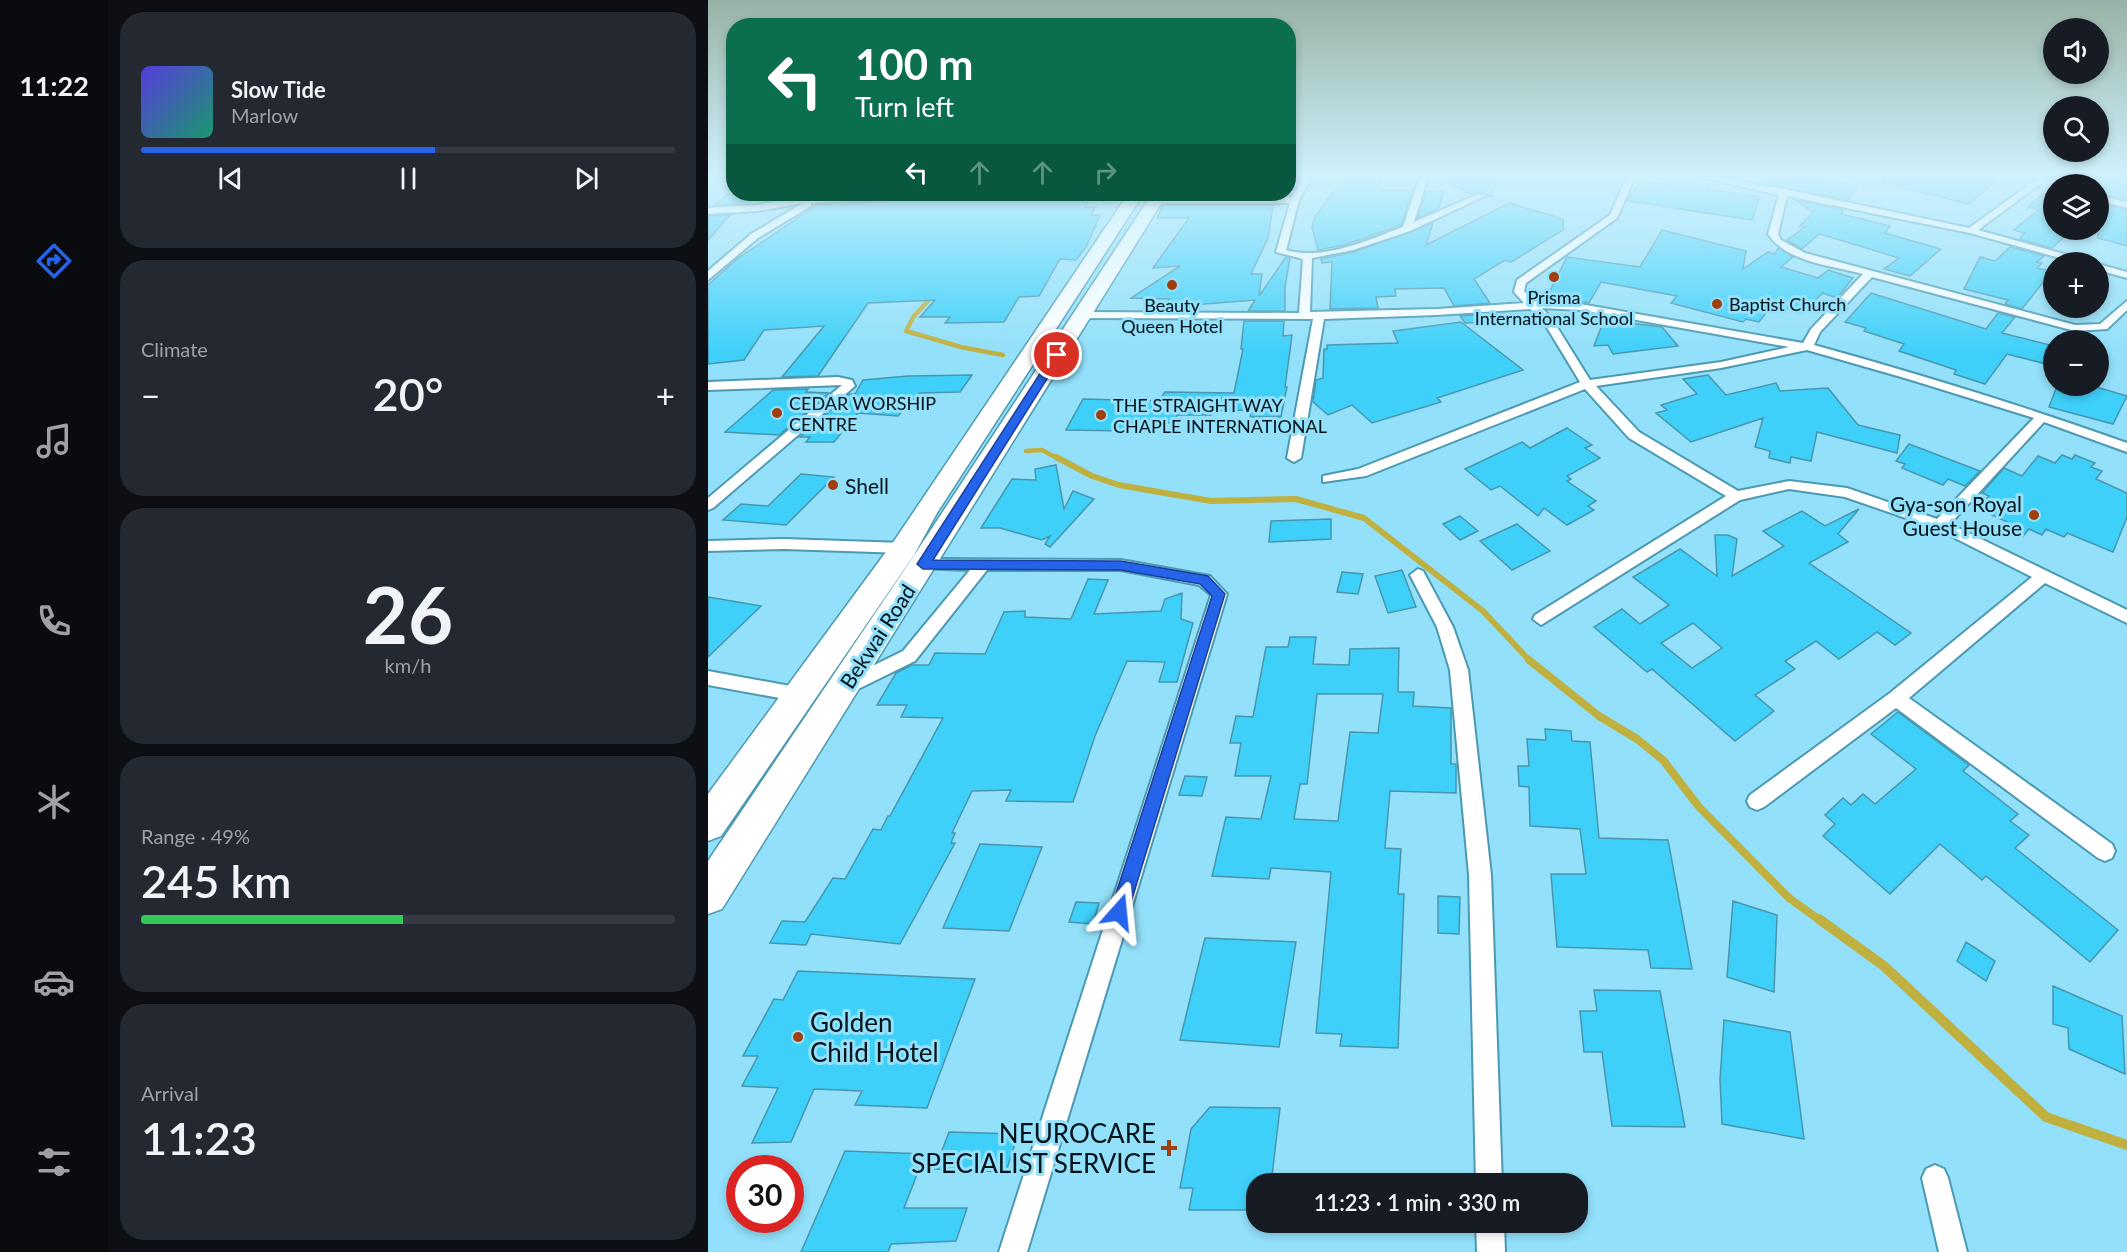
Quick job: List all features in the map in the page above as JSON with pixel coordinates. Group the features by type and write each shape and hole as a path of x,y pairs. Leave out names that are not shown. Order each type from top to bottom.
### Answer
{"highway":[{"name":"Bekwai Road","path":"708,895 843,689 914,556 925,512 1041,336 1119,235"},
{"name":"Bekwai Road","path":"713,813 801,695 914,556 1075,326 1127,235"},
{"path":"1041,336 1075,326"}],"street":[{"path":"708,277 753,235"},
{"path":"1285,235 1281,252 1308,259 1386,235"},
{"path":"1587,235 1521,282 1519,292 1547,320 1587,384 1634,435 1736,496"},
{"path":"1774,235 1778,242 1802,255 2084,330 2103,327 2127,304"},
{"path":"1987,235 2047,252"},
{"path":"1304,316 1308,259"},
{"path":"2109,270 2127,274"},
{"path":"1808,348 1815,331 1870,273"},
{"path":"1075,326 1436,313 1547,304 1580,307 1808,348 1912,376 2042,417 2127,448"},
{"path":"1294,458 1319,316"},
{"path":"1328,479 1361,473 1587,384 1721,365 1808,348"},
{"path":"708,386 838,381 848,383 849,386 708,505"},
{"path":"1940,525 2042,417"},
{"path":"1541,619 1736,496 1789,485 1847,493 1940,525 2127,617"},
{"path":"708,546 784,544 982,565 1121,565 1204,580 1219,594 1013,1252"},
{"path":"843,689 909,656 982,565"},
{"path":"1418,575 1444,627 1459,670 1480,875 1489,1173"},
{"path":"1757,801 1896,698 2042,577"},
{"path":"708,678 801,695"},
{"path":"1896,698 2105,851"},
{"path":"1935,1178 1953,1252"},
{"path":"1490,1233 1491,1252"}],"building":[{"path":"772,235 1091,235 1076,260 1060,259 1039,296 1019,297 1004,322 945,323 950,317 920,317 935,300 868,303 818,376 782,377 824,326 764,330 744,360 708,364 708,285 737,259"},
{"path":"1176,235 1268,235 1251,274 1262,274 1259,296 1286,257 1290,258 1285,287 1285,311 1248,311 1255,300 1167,307 1169,299 1131,298 1180,266 1153,268"},
{"path":"1314,235 1372,235 1345,245 1318,250"},
{"path":"1399,235 1429,235 1426,245 1445,235 1554,235 1511,262 1505,260 1474,279 1490,303 1454,306 1444,288 1395,289 1396,296 1376,297 1378,308 1330,309 1332,262 1322,263 1321,259 1354,252"},
{"path":"1659,235 1684,235 1746,251 1743,269 1768,252 1774,254 1779,248 1793,257 1781,267 1818,278 1828,270 1853,278 1837,298 1823,293 1800,313 1773,304 1759,322 1746,319 1743,322 1671,303 1677,296 1601,282 1589,303 1548,295 1567,257 1640,267"},
{"path":"1793,235 1817,235 1802,249 1787,240"},
{"path":"1824,235 1893,235 1941,249 1910,276 1884,269 1899,258"},
{"path":"2023,235 2043,235 2043,240 2061,240 2052,248 2019,239"},
{"path":"2109,235 2127,235 2127,246 2105,240 2109,240"},
{"path":"2010,247 2043,256 2037,262 2042,263 2037,268 2043,269 2043,282 2022,309 2005,304 2008,300 1964,289 1980,257 1995,261"},
{"path":"1871,293 1986,329 1998,313 2015,317 2002,333 2043,343 2043,363 2007,354 1985,384 1954,374 1956,370 1899,351 1904,344 1845,322"},
{"path":"1497,313 1502,322 1465,323 1460,316"},
{"path":"1604,320 1662,327 1678,346 1613,354 1608,345 1594,346"},
{"path":"1244,321 1284,321 1283,336 1292,335 1285,387 1287,387 1281,417 1250,417 1251,410 1212,411 1211,415 1177,415 1174,423 1131,423 1127,431 1066,430 1083,399 1159,401 1165,392 1234,393 1243,349 1241,349"},
{"path":"1461,322 1523,370 1437,398 1441,402 1372,423 1352,405 1328,415 1313,402 1316,380 1323,378 1324,349 1327,349 1327,345 1398,343 1393,331"},
{"path":"972,375 960,392 920,393 898,416 858,413 834,442 806,442 810,437 800,437 849,394 855,394 863,380 908,376"},
{"path":"1708,375 1726,395 1776,383 1780,391 1828,388 1858,425 1900,435 1897,453 1817,432 1811,461 1791,457 1790,463 1769,458 1770,451 1755,447 1763,418 1691,442 1656,413 1667,410 1661,405 1697,394 1683,379"},
{"name":"CEDAR WORSHIP CENTRE","path":"808,389 806,392 829,393 779,435 725,432 773,390"},
{"path":"2109,391 2127,396 2113,424 2049,407 2053,396 2109,396"},
{"path":"1567,428 1592,445 1585,448 1600,458 1567,476 1571,479 1567,481 1596,501 1588,506 1594,510 1567,525 1544,508 1538,516 1500,486 1491,490 1465,469 1522,442 1530,448"},
{"path":"1909,444 1980,471 1965,486 1948,479 1943,485 1902,468 1905,464 1896,461"},
{"path":"2062,455 2072,459 2075,455 2095,463 2091,467 2102,471 2096,479 2127,493 2127,517 2113,552 2067,533 2064,537 2046,529 2042,535 2029,529 2023,536 2003,527 2007,522 1977,508 1989,496 1982,493 2004,468 2022,476 2038,456 2055,463"},
{"path":"1056,465 1064,509 1073,491 1094,499 1050,547 1045,544 1050,536 1042,540 1000,528 981,528 1012,479 1036,480 1035,469"},
{"path":"801,474 834,477 786,525 723,520 741,504 768,506"},
{"path":"1859,509 1838,534 1848,542 1809,563 1911,633 1895,645 1877,632 1839,659 1816,641 1785,661 1795,669 1755,695 1774,711 1735,741 1652,669 1647,672 1594,627 1622,609 1640,624 1669,605 1633,577 1680,549 1717,576 1715,535 1728,535 1737,539 1732,576 1784,546 1763,531 1802,511 1825,526","holes":["1693,623 1722,648 1692,668 1661,643"]},
{"path":"1460,516 1478,531 1460,540 1443,524"},
{"path":"1331,519 1331,539 1269,542 1271,521"},
{"path":"1517,524 1550,551 1512,570 1480,541"},
{"path":"1402,570 1416,607 1388,613 1375,576"},
{"path":"1342,572 1363,574 1358,594 1337,592"},
{"path":"1088,579 1108,580 1094,614 1161,611 1165,599 1182,593 1181,619 1193,623 1177,682 1159,682 1165,662 1127,661 1095,736 1073,802 1006,801 1011,790 972,791 952,833 955,833 951,843 955,843 900,944 811,934 806,945 770,943 782,921 805,922 833,878 845,879 873,829 881,830 890,816 943,718 901,717 907,705 877,705 896,673 912,665 929,665 935,653 985,654 1004,612 1025,611 1025,617 1071,619"},
{"path":"708,597 761,606 708,657"},
{"path":"1290,637 1316,637 1313,664 1349,665 1350,649 1399,648 1398,692 1414,692 1413,706 1451,708 1451,764 1456,764 1456,793 1390,791 1385,848 1401,849 1398,894 1404,894 1398,1048 1340,1046 1342,1034 1316,1033 1331,872 1271,868 1269,879 1212,876 1226,817 1261,819 1271,776 1235,776 1241,743 1230,743 1236,716 1253,717 1266,647 1288,647","holes":["1317,694 1383,694 1378,733 1350,732 1338,821 1294,819 1300,784 1307,784"]},
{"path":"1898,712 1969,765 1963,771 2018,814 2010,821 2029,835 2015,848 2118,930 2090,962 1986,876 1982,880 1940,844 1890,894 1823,836 1835,824 1825,815 1843,798 1851,805 1863,794 1875,804 1916,769 1871,734"},
{"path":"1545,729 1571,731 1572,741 1590,742 1599,838 1668,840 1692,969 1651,968 1648,950 1557,947 1551,874 1586,874 1580,829 1530,826 1529,787 1519,786 1518,766 1529,766 1527,739 1546,740"},
{"path":"1185,776 1207,777 1202,796 1179,795"},
{"path":"980,844 1042,847 1009,931 943,928"},
{"path":"1438,896 1460,897 1459,934 1438,933"},
{"path":"1733,901 1777,915 1774,992 1727,977"},
{"path":"1076,902 1099,903 1093,924 1069,922"},
{"path":"1205,938 1296,942 1279,1047 1180,1040"},
{"path":"1966,942 1995,961 1986,981 1957,961"},
{"path":"798,971 975,979 927,1108 855,1105 862,1091 814,1089 791,1142 752,1143 778,1088 742,1086 758,1056 743,1056 774,999 783,1000"},
{"path":"2053,986 2122,1016 2125,1074 2069,1049 2068,1028 2053,1024"},
{"path":"1594,990 1660,991 1685,1127 1612,1126 1602,1052 1584,1052 1580,1011 1597,1011"},
{"path":"1724,1020 1790,1032 1804,1139 1722,1124 1720,1080"},
{"path":"1210,1107 1280,1108 1272,1173 1246,1173 1246,1210 1189,1210 1193,1188 1180,1188 1191,1129"},
{"path":"949,1132 1018,1134 1006,1172 935,1169"},
{"path":"845,1151 925,1154 904,1208 967,1208 956,1241 891,1244 888,1252 801,1252"}],"waterway":[{"path":"930,299 935,294"},
{"path":"930,299 914,316 906,331 961,347 1003,355"},
{"path":"1026,451 1042,450 1059,459"},
{"path":"1056,457 1092,476 1119,485 1211,501 1296,499 1364,518 1483,611 1529,660"},
{"path":"1529,660 1599,716 1637,739 1663,760 1699,807 1789,898 1821,921"},
{"path":"1819,919 1884,966 2046,1117 2127,1145"}],"place":[{"name":"Prisma International School","path":"1554,277"},
{"name":"Beauty Queen Hotel","path":"1172,285"},
{"name":"Baptist Church","path":"1717,304"},
{"name":"CEDAR WORSHIP CENTRE","path":"777,413"},
{"name":"THE STRAIGHT WAY CHAPLE INTERNATIONAL","path":"1101,415"},
{"name":"Shell","path":"833,485"},
{"name":"Gya-son Royal Guest House","path":"2034,515"},
{"name":"Golden Child Hotel","path":"798,1037"},
{"name":"NEUROCARE SPECIALIST SERVICE","path":"1169,1148"}],"route":[{"path":"1057,355 923,564 1121,565 1204,580 1219,594 1119,912"}]}
